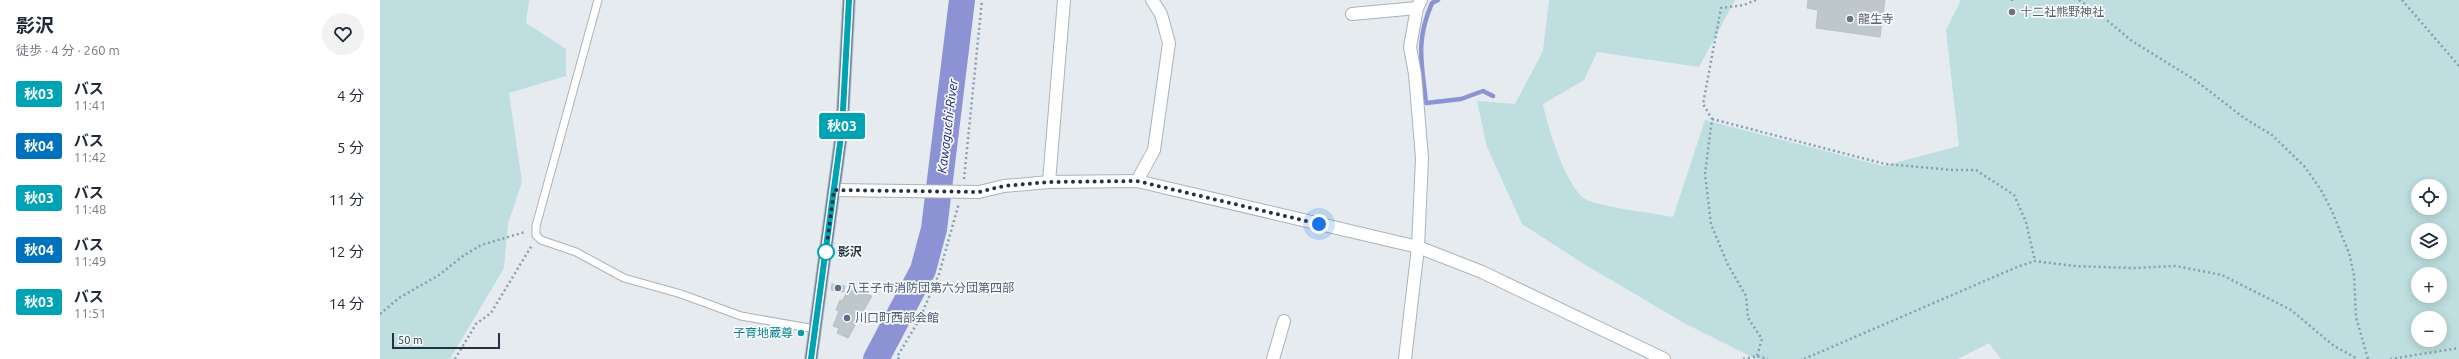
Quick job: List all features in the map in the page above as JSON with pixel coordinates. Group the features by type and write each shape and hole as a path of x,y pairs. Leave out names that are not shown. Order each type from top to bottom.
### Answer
{"main road":[{"path":"812,359 844,103 849,0"}],"street":[{"path":"1049,182 1064,0"},
{"path":"1137,181 1154,150 1169,43 1161,14 1152,0"},
{"path":"1352,14 1419,4 1410,46 1415,74 1422,158 1418,247 1405,359"},
{"path":"834,190 979,192 1004,186 1049,182 1137,181 1418,247 1482,272 1664,359"},
{"path":"1273,359 1284,321"}],"lane":[{"path":"598,0 536,226 536,235 541,240 576,252 624,278 681,294 741,316 815,329"}],"path":[{"path":"897,358 908,340 939,274 963,192 982,0"},
{"path":"1756,0 1744,5 1721,8 1704,104 1712,119 1705,174 1711,224 1728,265 1746,296 1748,318 1762,339 1757,356"},
{"path":"2079,0 2096,11 2132,41 2195,80 2244,118 2272,135 2305,167 2321,190 2332,211 2349,253 2354,275 2356,317 2368,359"},
{"path":"2402,0 2459,66"},
{"path":"1712,119 1885,164 1953,170 1976,170 2014,195 2026,222 2035,261"},
{"path":"380,314 399,298 439,275 463,256 481,245 520,235 536,226"},
{"path":"454,359 476,324 491,313 536,235"},
{"path":"1804,359 2017,267 2035,261 2074,266 2133,268 2176,266 2222,275 2290,310 2334,346 2358,359"},
{"path":"2390,359 2459,348"},
{"path":"1743,359 1757,356 1768,359"}],"shaded area":[{"path":"380,0 529,0 526,23 566,49 566,76 509,93 522,182 508,224 504,268 450,359 380,359"},
{"path":"1549,0 1735,0 1699,67 1597,52 1584,80 1543,104 1559,157 1573,185 1581,195 1589,201 1609,206 1673,217 1705,120 1883,166 1959,146 1946,30 1961,0 2459,0 2459,359 2001,359 1989,343 1958,359 1756,359 1684,323 1584,264 1522,224 1487,147 1477,101 1515,104 1543,51"}],"building":[{"name":"龍生寺","path":"1808,0 1885,0 1880,37 1816,28 1818,10 1807,8"},
{"name":"八王子市消防団第六分団第四部","path":"832,284 845,286 844,292 831,290"},
{"name":"川口町西部会館","path":"852,288 872,296 848,338 837,333 839,328 833,326 839,311 836,310 840,300 842,301 847,292 850,293"}],"waterway":[{"name":"Kawaguchi-River","path":"876,359 923,270 934,229 962,0"},
{"path":"1438,0 1432,3 1423,29 1421,53 1426,103 1461,99 1483,91 1493,96"}],"bus line":[{"name":"秋03","path":"811,359 842,129 848,45 849,0"}],"place":[{"name":"十二社熊野神社","path":"2012,12"},
{"name":"龍生寺","path":"1850,19"},
{"name":"影沢","path":"826,252"},
{"name":"八王子市消防団第六分団第四部","path":"838,288"},
{"name":"川口町西部会館","path":"847,318"},
{"name":"子育地蔵尊","path":"801,333"}],"route":[{"path":"826,252 834,190 979,192 1004,186 1049,182 1137,181 1319,224"}]}
